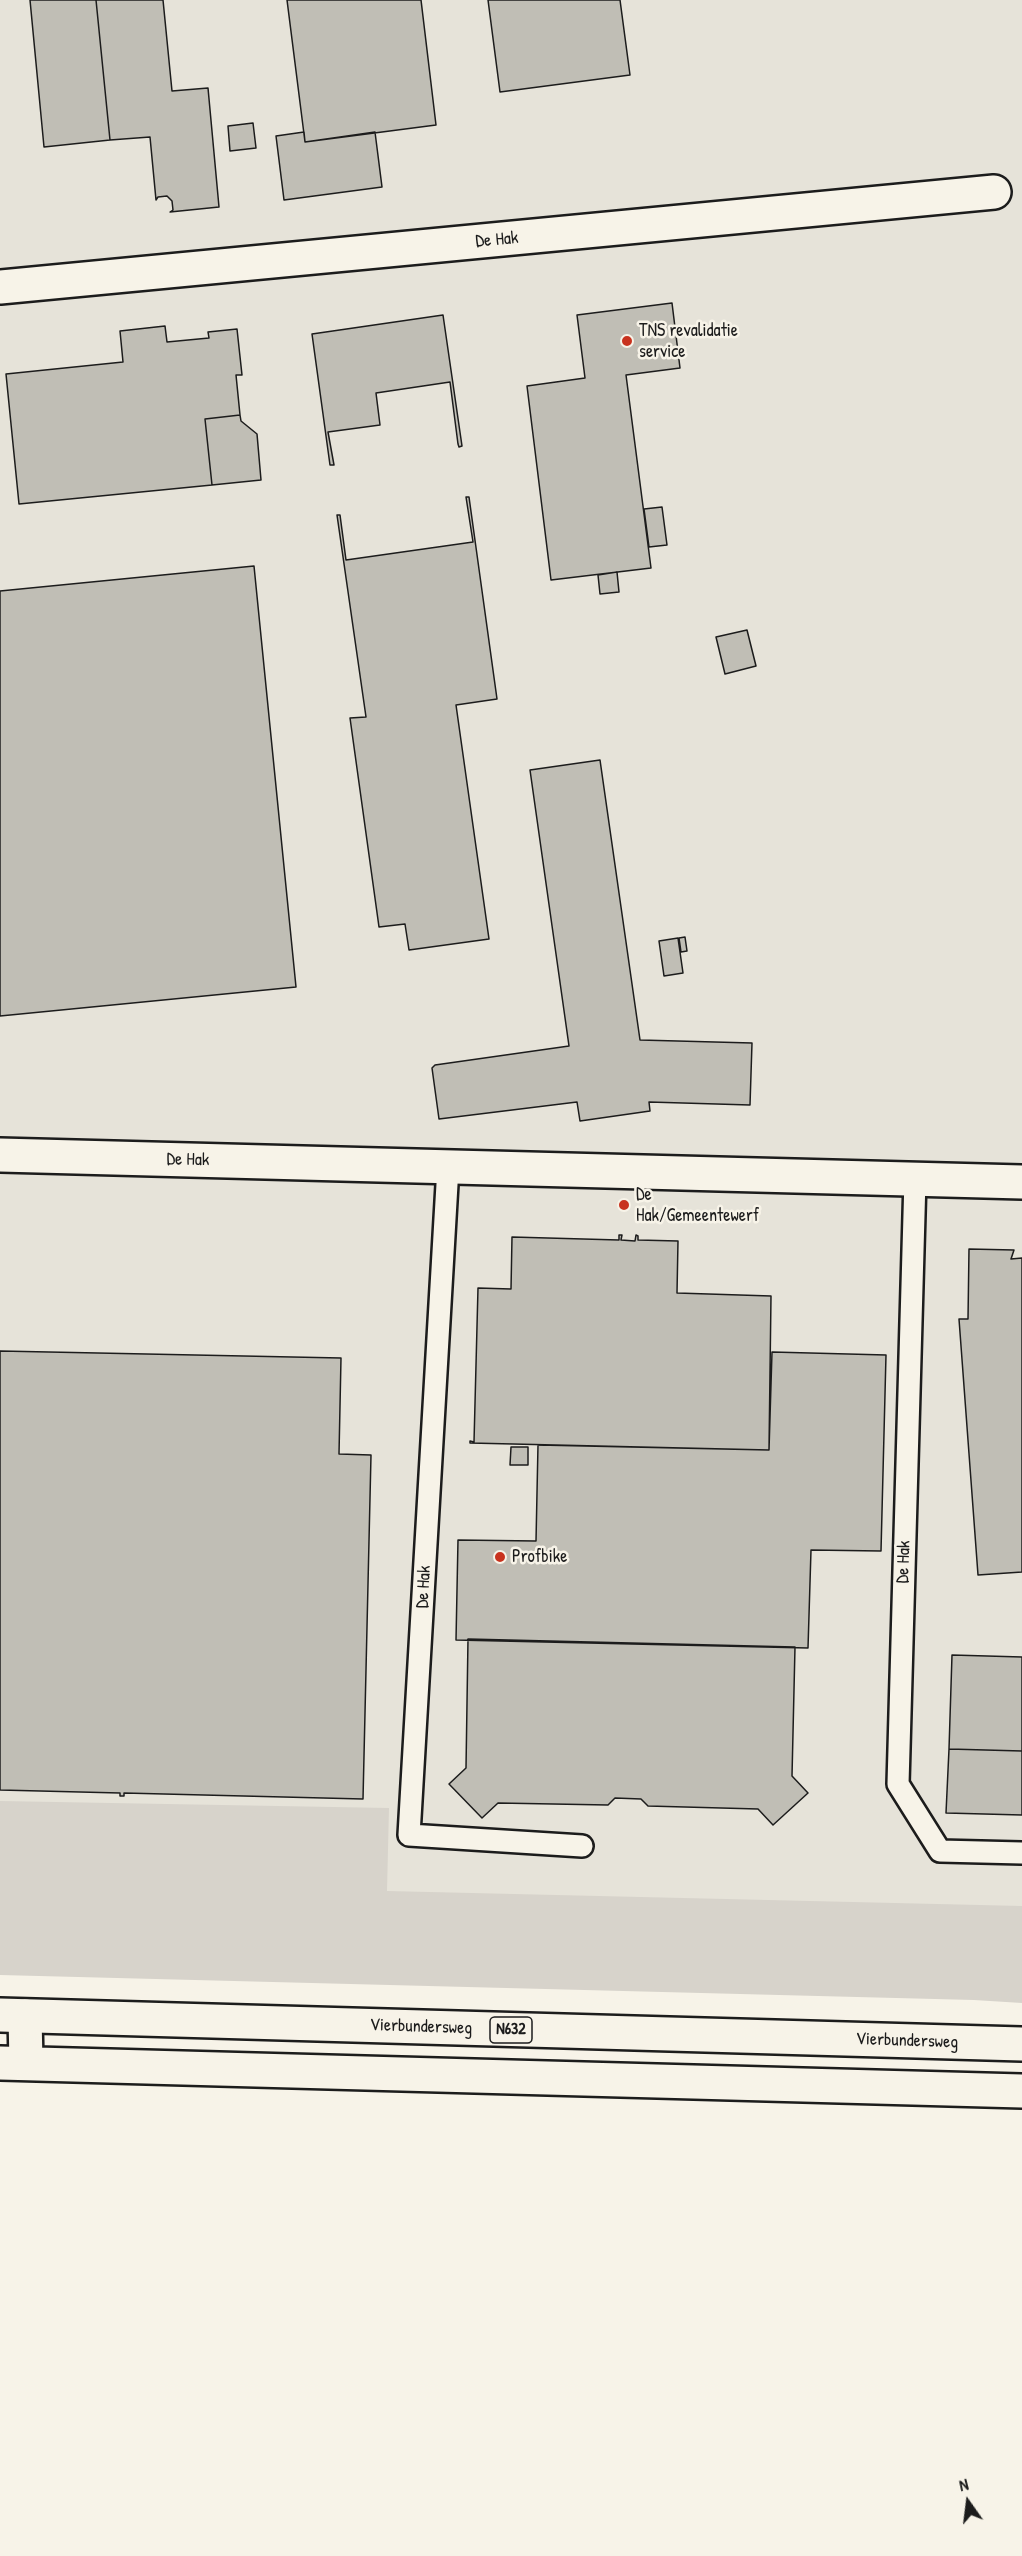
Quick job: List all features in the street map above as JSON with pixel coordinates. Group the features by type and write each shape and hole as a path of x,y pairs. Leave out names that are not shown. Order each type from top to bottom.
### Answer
{"street":[{"name":"De Hak","path":"0,287 994,192"},
{"name":"De Hak","path":"0,1155 1022,1182"},
{"name":"Vierbundersweg","path":"13,2016 1022,2044"},
{"path":"13,2016 13,2063 1022,2091"}],"lane":[{"name":"De Hak","path":"448,1167 409,1835 582,1846"},
{"name":"De Hak","path":"915,1179 898,1784 940,1851 1022,1853"}],"shaded area":[{"path":"0,0 1022,0 1022,1997 0,1942"},
{"path":"0,1801 389,1808 387,1891 1022,1906 1022,2003 0,1975"}],"building":[{"path":"30,0 96,0 110,140 44,147"},
{"path":"96,0 163,0 172,91 208,88 219,207 170,212 173,210 172,201 167,196 158,197 156,200 150,137 110,140"},
{"path":"287,0 421,0 436,125 305,142"},
{"path":"488,0 620,0 630,75 500,92"},
{"path":"253,123 256,148 230,151 228,126"},
{"path":"304,132 305,142 375,132 382,187 284,200 276,136"},
{"path":"672,303 680,368 626,375 651,568 551,580 527,386 585,378 577,315"},
{"path":"443,315 462,446 459,447 458,444 450,382 376,393 380,425 328,432 334,465 330,465 312,334"},
{"path":"165,326 167,342 209,338 208,332 237,329 242,375 236,375 240,415 205,419 212,485 19,504 6,374 123,362 120,331"},
{"path":"240,415 241,421 257,434 261,480 212,485 205,419"},
{"path":"466,497 469,497 497,699 456,705 489,939 409,950 405,924 379,927 350,718 366,717 337,515 340,515 346,560 473,542"},
{"path":"662,507 667,545 649,547 644,509"},
{"path":"254,566 296,987 0,1016 0,591"},
{"path":"617,572 619,592 600,594 598,575"},
{"path":"747,630 756,666 725,674 716,637"},
{"path":"600,760 640,1040 752,1043 750,1105 649,1102 650,1111 580,1121 577,1102 439,1119 432,1068 435,1065 569,1046 530,770"},
{"path":"685,937 687,951 681,952 679,938"},
{"path":"678,938 683,973 664,976 659,941"},
{"path":"619,1235 622,1235 621,1240 635,1241 636,1235 638,1240 678,1241 677,1293 771,1296 769,1450 470,1443 470,1441 474,1442 478,1288 511,1289 512,1237 619,1240"},
{"path":"969,1249 1014,1250 1011,1259 1022,1258 1022,1572 978,1575 959,1319 968,1319"},
{"path":"0,1351 341,1358 339,1454 371,1455 363,1799 124,1793 124,1796 120,1796 120,1793 0,1790"},
{"path":"772,1352 886,1355 881,1551 811,1550 808,1648 456,1640 458,1540 536,1541 538,1445 769,1450"},
{"path":"511,1447 528,1447 528,1465 510,1465"},
{"path":"468,1639 795,1647 792,1776 808,1793 773,1825 758,1809 648,1806 641,1799 615,1798 608,1805 498,1803 482,1818 449,1784 466,1768"},
{"path":"952,1655 1022,1657 1022,1751 949,1749"},
{"path":"949,1749 1022,1751 1022,1815 946,1813"}],"place":[{"name":"TNS revalidatie service","path":"627,341"},
{"name":"De Hak/Gemeentewerf","path":"624,1205"},
{"name":"Profbike","path":"500,1557"}]}
